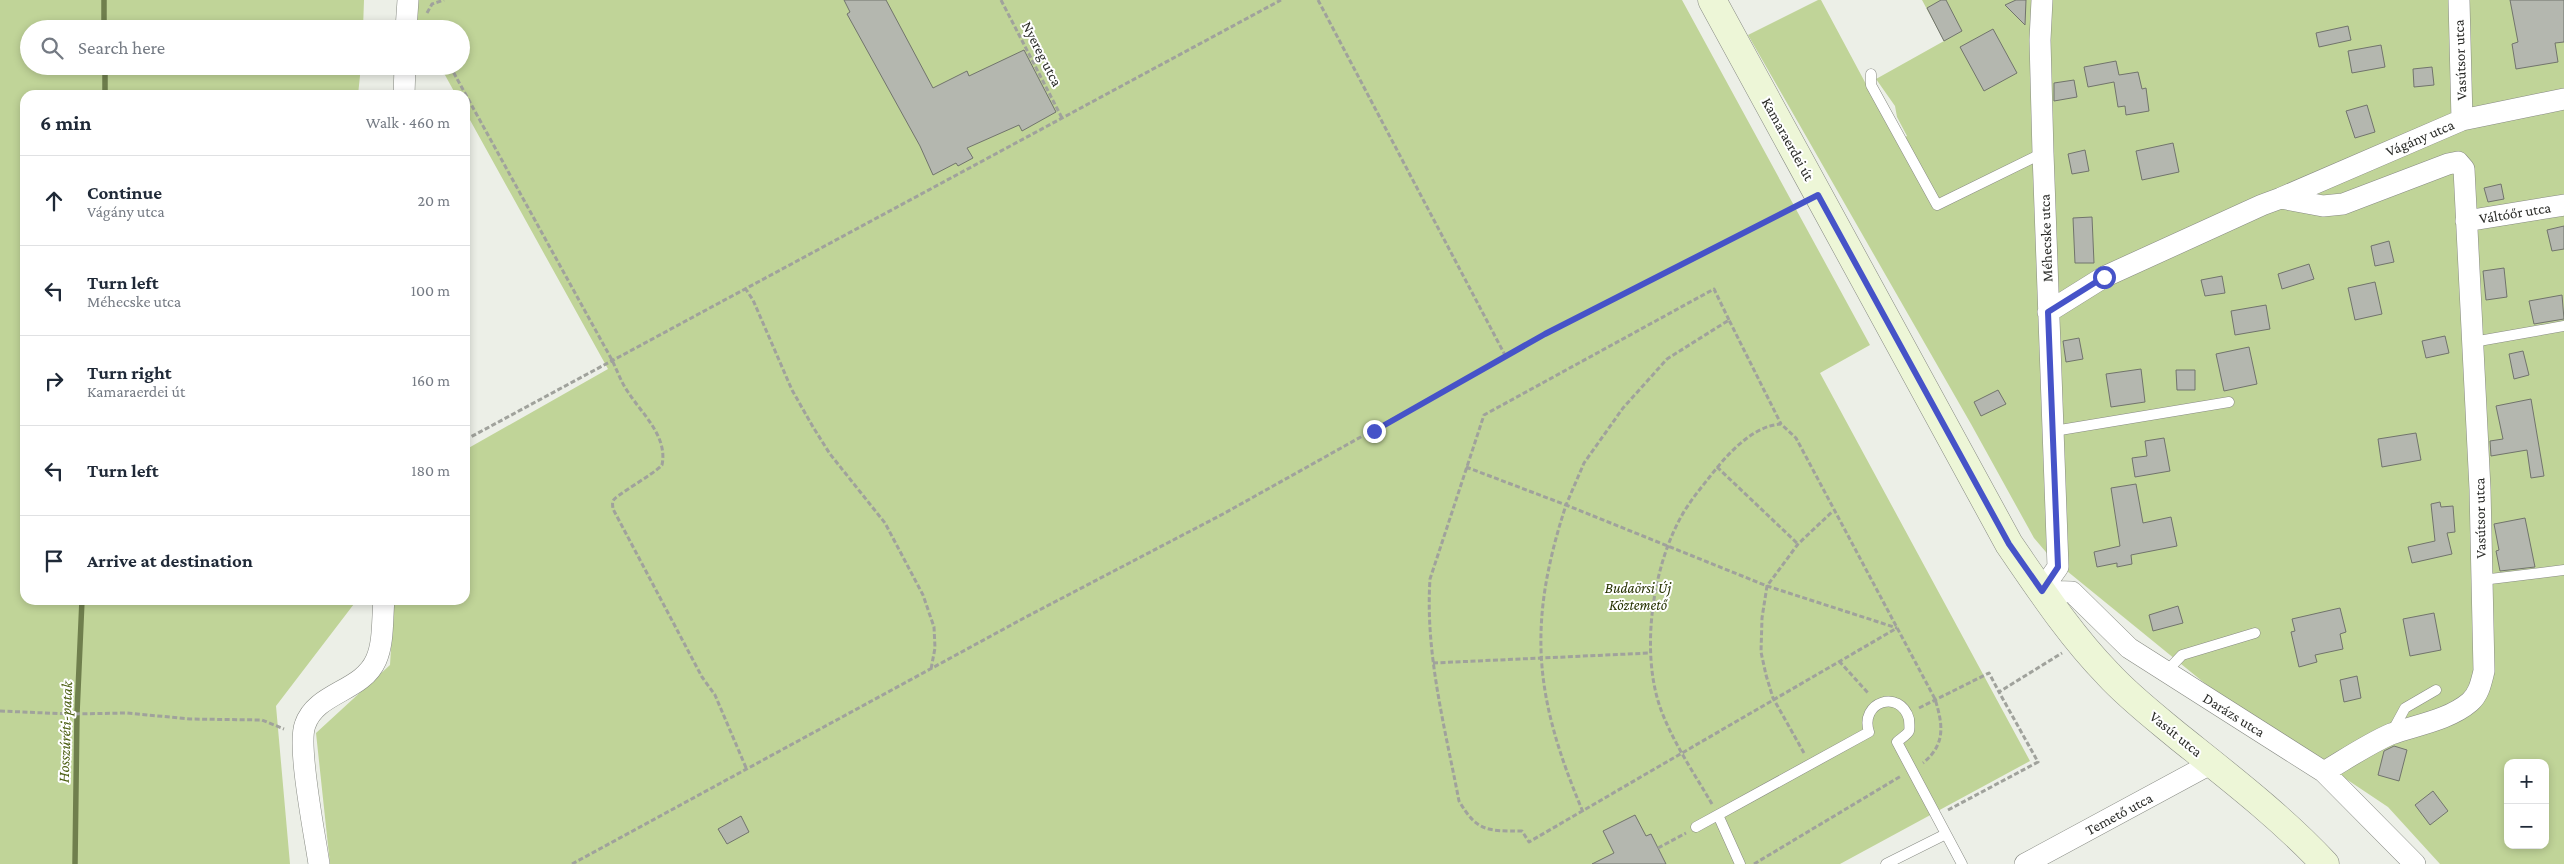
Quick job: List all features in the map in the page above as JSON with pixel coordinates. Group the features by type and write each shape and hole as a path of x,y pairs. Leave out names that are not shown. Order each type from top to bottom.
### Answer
{"street":[{"path":"407,20 408,0"},
{"name":"Kamaraerdei út","path":"1712,0 2009,544 2042,591"},
{"name":"Méhecske utca","path":"2042,0 2040,40 2043,153 2058,567 2042,591"},
{"name":"Vasútsor utca","path":"2459,0 2462,120"},
{"path":"404,90 405,75"},
{"name":"Vágány utca","path":"2048,312 2104,277 2462,120 2564,98"},
{"name":"Vasútsor utca","path":"2281,198 2323,206 2343,204 2448,164 2458,162 2464,169 2473,342 2484,671 2479,690 2470,702 2448,715 2390,735 2355,752 2324,772"},
{"name":"Váltóőr utca","path":"2466,221 2564,206"},
{"name":"Vasút utca","path":"2042,591 2080,642 2108,675 2139,704 2280,821 2325,864"},
{"name":"Darázs utca","path":"2042,591 2072,592 2129,648 2324,772 2415,864"},
{"path":"319,864 302,737 305,724 311,714 330,698 356,684 372,668 380,648 384,605"},
{"name":"Temető utca","path":"2025,864 2212,764"}],"lane":[{"path":"1871,74 1871,85 1937,205 2043,153"},
{"path":"2473,342 2564,326"},
{"path":"2054,430 2229,402"},
{"path":"2482,580 2564,570"},
{"path":"2166,672 2182,655 2255,634"},
{"path":"2390,735 2405,708 2436,690"},
{"path":"1696,827 1869,732 1867,720 1878,704 1893,702 1903,708 1910,722 1908,731 1897,742 1962,864"},
{"path":"1718,816 1740,864"},
{"path":"1886,864 1946,834"}],"path":[{"path":"424,20 432,4 444,0"},
{"name":"Nyereg utca","path":"1002,0 1062,118"},
{"path":"470,437 1281,0"},
{"path":"1318,0 1506,357"},
{"path":"455,75 463,90"},
{"path":"470,102 612,360 626,390 660,437 664,448 662,465 644,481 616,496 612,501 612,509 702,678 715,695 747,770"},
{"path":"572,864 1024,618 1223,514 1545,334 1818,195"},
{"path":"745,288 754,300 792,390 813,427 830,454 885,523 923,595 934,627 935,648 931,669"},
{"path":"1753,864 1912,769 1935,753 1940,739 1942,721 1936,699 1796,438 1781,424 1714,289 1484,415 1430,579 1428,606 1433,663 1459,801 1470,820 1494,830 1522,831 1529,842 1683,753 1773,698 1897,628"},
{"path":"1583,812 1555,738 1545,697 1540,657 1541,625 1547,570 1566,505 1584,463 1623,408 1667,359 1729,320"},
{"path":"1718,816 1660,707 1650,653 1655,598 1668,546 1685,510 1717,468 1742,443 1771,425 1781,424"},
{"path":"1466,468 1566,505 1767,586 1897,628"},
{"path":"1717,468 1798,544"},
{"path":"1811,765 1773,698 1761,652 1762,618 1767,586 1798,544 1833,510"},
{"path":"1999,692 2080,642"},
{"path":"1433,663 1650,653"},
{"path":"1839,661 1878,704"},
{"path":"1907,714 1988,673 2038,762 1937,816"},
{"path":"0,711 69,714 127,712 190,719 262,720 302,737"},
{"path":"1658,848 1696,827"}],"green space":[{"path":"0,0 364,0 363,20 20,20 20,75 360,75 359,90 20,90 20,605 353,605 276,706 290,864 0,864"},
{"name":"Budaörsi Új Köztemető","path":"417,0 1682,0 1870,345 1820,373 2030,761 1840,864 330,864 316,733 390,665 394,605 470,605 470,447 608,369 470,120 470,90 453,90 445,75 470,75 470,20 416,20"},
{"path":"1821,0 1897,142 1907,136 1897,117 1895,106 1876,79 1944,41 1922,0 2564,0 2564,864 2440,864 2388,807 2213,690 2051,558 2034,538 1971,424 1748,35"}],"building":[{"path":"844,0 886,0 933,88 967,71 969,76 1024,50 1056,112 1022,131 1019,125 967,148 973,158 958,166 956,163 933,175 920,146 847,14 850,12"},
{"path":"1941,0 1946,0 1962,31 1944,41 1927,8"},
{"path":"2016,0 2026,0 2025,25 2005,5"},
{"path":"2510,0 2564,0 2564,42 2555,43 2558,62 2516,69 2512,44 2518,42"},
{"path":"2348,26 2351,40 2319,47 2316,33"},
{"path":"1993,29 2017,73 1984,91 1960,47"},
{"path":"2381,45 2385,67 2352,73 2348,51"},
{"path":"2116,61 2119,75 2138,72 2142,89 2146,88 2149,111 2126,115 2125,106 2118,107 2114,82 2088,87 2084,67"},
{"path":"2432,67 2434,85 2414,87 2413,69"},
{"path":"2074,80 2077,97 2054,101 2054,83"},
{"path":"2367,105 2375,132 2355,138 2346,111"},
{"path":"2173,143 2179,172 2142,180 2136,151"},
{"path":"2085,150 2089,171 2072,174 2068,154"},
{"path":"2501,184 2504,199 2488,202 2484,188"},
{"path":"2092,217 2094,263 2075,263 2073,218"},
{"path":"2564,226 2564,249 2552,251 2547,230"},
{"path":"2389,241 2394,262 2375,266 2371,246"},
{"path":"2309,264 2314,279 2282,289 2278,274"},
{"path":"2504,268 2507,297 2486,300 2483,271"},
{"path":"2222,276 2225,293 2205,296 2201,280"},
{"path":"2375,282 2382,314 2355,320 2348,288"},
{"path":"2562,295 2564,319 2534,324 2529,301"},
{"path":"2266,305 2270,329 2235,335 2231,311"},
{"path":"2445,336 2449,353 2426,358 2422,341"},
{"path":"2079,338 2083,359 2066,362 2063,341"},
{"path":"2249,347 2257,384 2224,391 2216,354"},
{"path":"2523,351 2529,375 2514,379 2509,354"},
{"path":"2141,369 2145,402 2111,407 2106,374"},
{"path":"2176,370 2195,370 2195,390 2177,390"},
{"path":"1998,390 2006,404 1981,416 1974,402"},
{"path":"2531,399 2544,476 2531,478 2527,450 2491,456 2490,441 2503,439 2496,406"},
{"path":"2416,433 2421,460 2382,467 2378,439"},
{"path":"2164,438 2170,471 2135,477 2132,458 2147,456 2145,441"},
{"path":"2136,484 2143,523 2171,517 2177,546 2131,555 2132,564 2117,567 2117,563 2097,567 2094,552 2120,546 2111,488"},
{"path":"2440,502 2441,507 2453,506 2455,532 2447,533 2452,554 2412,563 2408,547 2435,541 2431,504"},
{"path":"2525,518 2535,567 2500,571 2496,551 2499,550 2494,524"},
{"path":"2178,606 2183,623 2153,631 2149,615"},
{"path":"2340,608 2346,632 2340,634 2343,649 2315,655 2317,662 2299,667 2291,632 2295,631 2292,619"},
{"path":"2434,613 2441,650 2410,656 2403,619"},
{"path":"2357,676 2361,698 2344,702 2340,680"},
{"path":"2394,746 2407,750 2399,781 2378,775 2384,751"},
{"path":"2433,791 2448,811 2430,825 2415,805"},
{"path":"1635,815 1646,836 1651,834 1666,864 1592,864 1614,853 1603,831"},
{"path":"741,816 749,832 727,844 718,829"}],"waterway":[{"name":"Hosszúréti-patak","path":"104,0 104,20"},
{"name":"Hosszúréti-patak","path":"105,75 105,90"},
{"name":"Hosszúréti-patak","path":"75,864 77,713 82,605"}],"route":[{"path":"1374,431 1545,334 1818,195 2009,544 2042,591 2058,567 2048,312 2104,277"}]}
